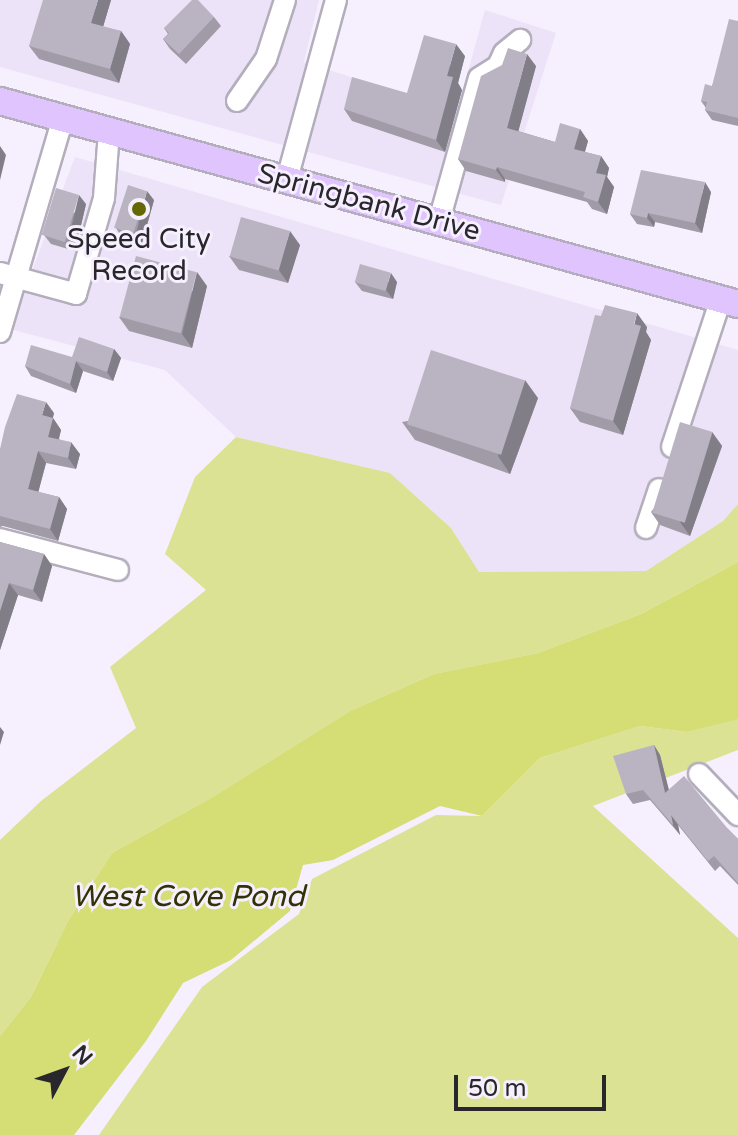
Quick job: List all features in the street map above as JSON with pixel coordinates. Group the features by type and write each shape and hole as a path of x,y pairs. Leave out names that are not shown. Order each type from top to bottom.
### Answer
{"main road":[{"name":"Springbank Drive","path":"0,101 730,301"}],"street":[{"path":"237,101 266,59 285,0"},
{"path":"287,179 336,0"},
{"path":"439,221 479,78 498,66 504,53 520,40"},
{"path":"0,332 8,275 63,118"},
{"path":"8,275 76,294 104,198 109,131"},
{"path":"646,528 730,301"},
{"path":"0,539 118,570"},
{"path":"699,774 738,815"}],"shaded area":[{"path":"0,0 319,0 304,62 457,111 485,10 556,33 501,205 0,67"},
{"path":"75,157 738,350 738,504 723,521 646,571 479,572 451,528 390,473 236,437 165,370 10,329"},
{"path":"236,437 390,473 451,528 479,572 646,571 723,521 738,504 738,562 641,614 538,653 434,674 350,711 211,798 112,853 68,921 31,997 0,1036 0,840 41,801 136,728 110,667 206,590 165,554 195,477"},
{"path":"738,718 738,750 593,806 738,938 738,1135 99,1135 202,987 299,914 312,879 436,815 482,816 540,758 640,726 687,732"}],"water":[{"name":"West Cove Pond","path":"738,562 738,719 687,732 640,726 540,758 482,816 440,806 333,860 303,865 290,911 231,960 183,983 146,1041 74,1135 0,1135 0,1036 31,997 68,921 112,853 211,798 350,711 434,674 538,653 641,614"}],"building":[{"path":"43,0 98,0 91,23 121,31 110,69 29,46"},
{"path":"192,0 198,0 214,17 179,54 163,39 169,33 164,28"},
{"path":"729,19 738,21 738,118 705,110 707,102 701,101 705,84 712,86"},
{"path":"424,35 456,44 447,76 453,77 436,140 344,109 352,77 407,93"},
{"path":"508,48 527,54 507,128 555,142 560,123 580,129 574,149 601,156 596,173 606,175 598,202 583,197 585,192 458,159 481,76 502,65"},
{"path":"641,170 705,182 695,223 648,213 647,218 630,214"},
{"path":"128,185 147,191 133,234 114,228"},
{"path":"56,188 79,195 65,242 42,235"},
{"path":"241,217 290,231 279,270 230,256"},
{"path":"136,256 197,272 181,333 120,317"},
{"path":"360,264 391,273 386,291 355,282"},
{"path":"605,305 637,313 634,324 641,326 613,421 570,408 595,315 601,316"},
{"path":"79,337 114,349 107,372 76,361 70,384 25,366 31,345 72,357"},
{"path":"431,350 525,381 501,455 407,424"},
{"path":"17,394 46,402 42,415 53,418 48,437 71,442 68,458 38,451 28,489 59,497 50,529 0,516 0,449"},
{"path":"680,422 713,432 685,523 652,513"},
{"path":"0,542 44,554 33,590 9,583 0,611"},
{"path":"654,745 665,793 684,776 738,839 738,883 714,856 708,861 671,815 673,825 643,790 626,794 613,756"}],"place":[{"name":"Speed City Record","path":"139,209"}]}
